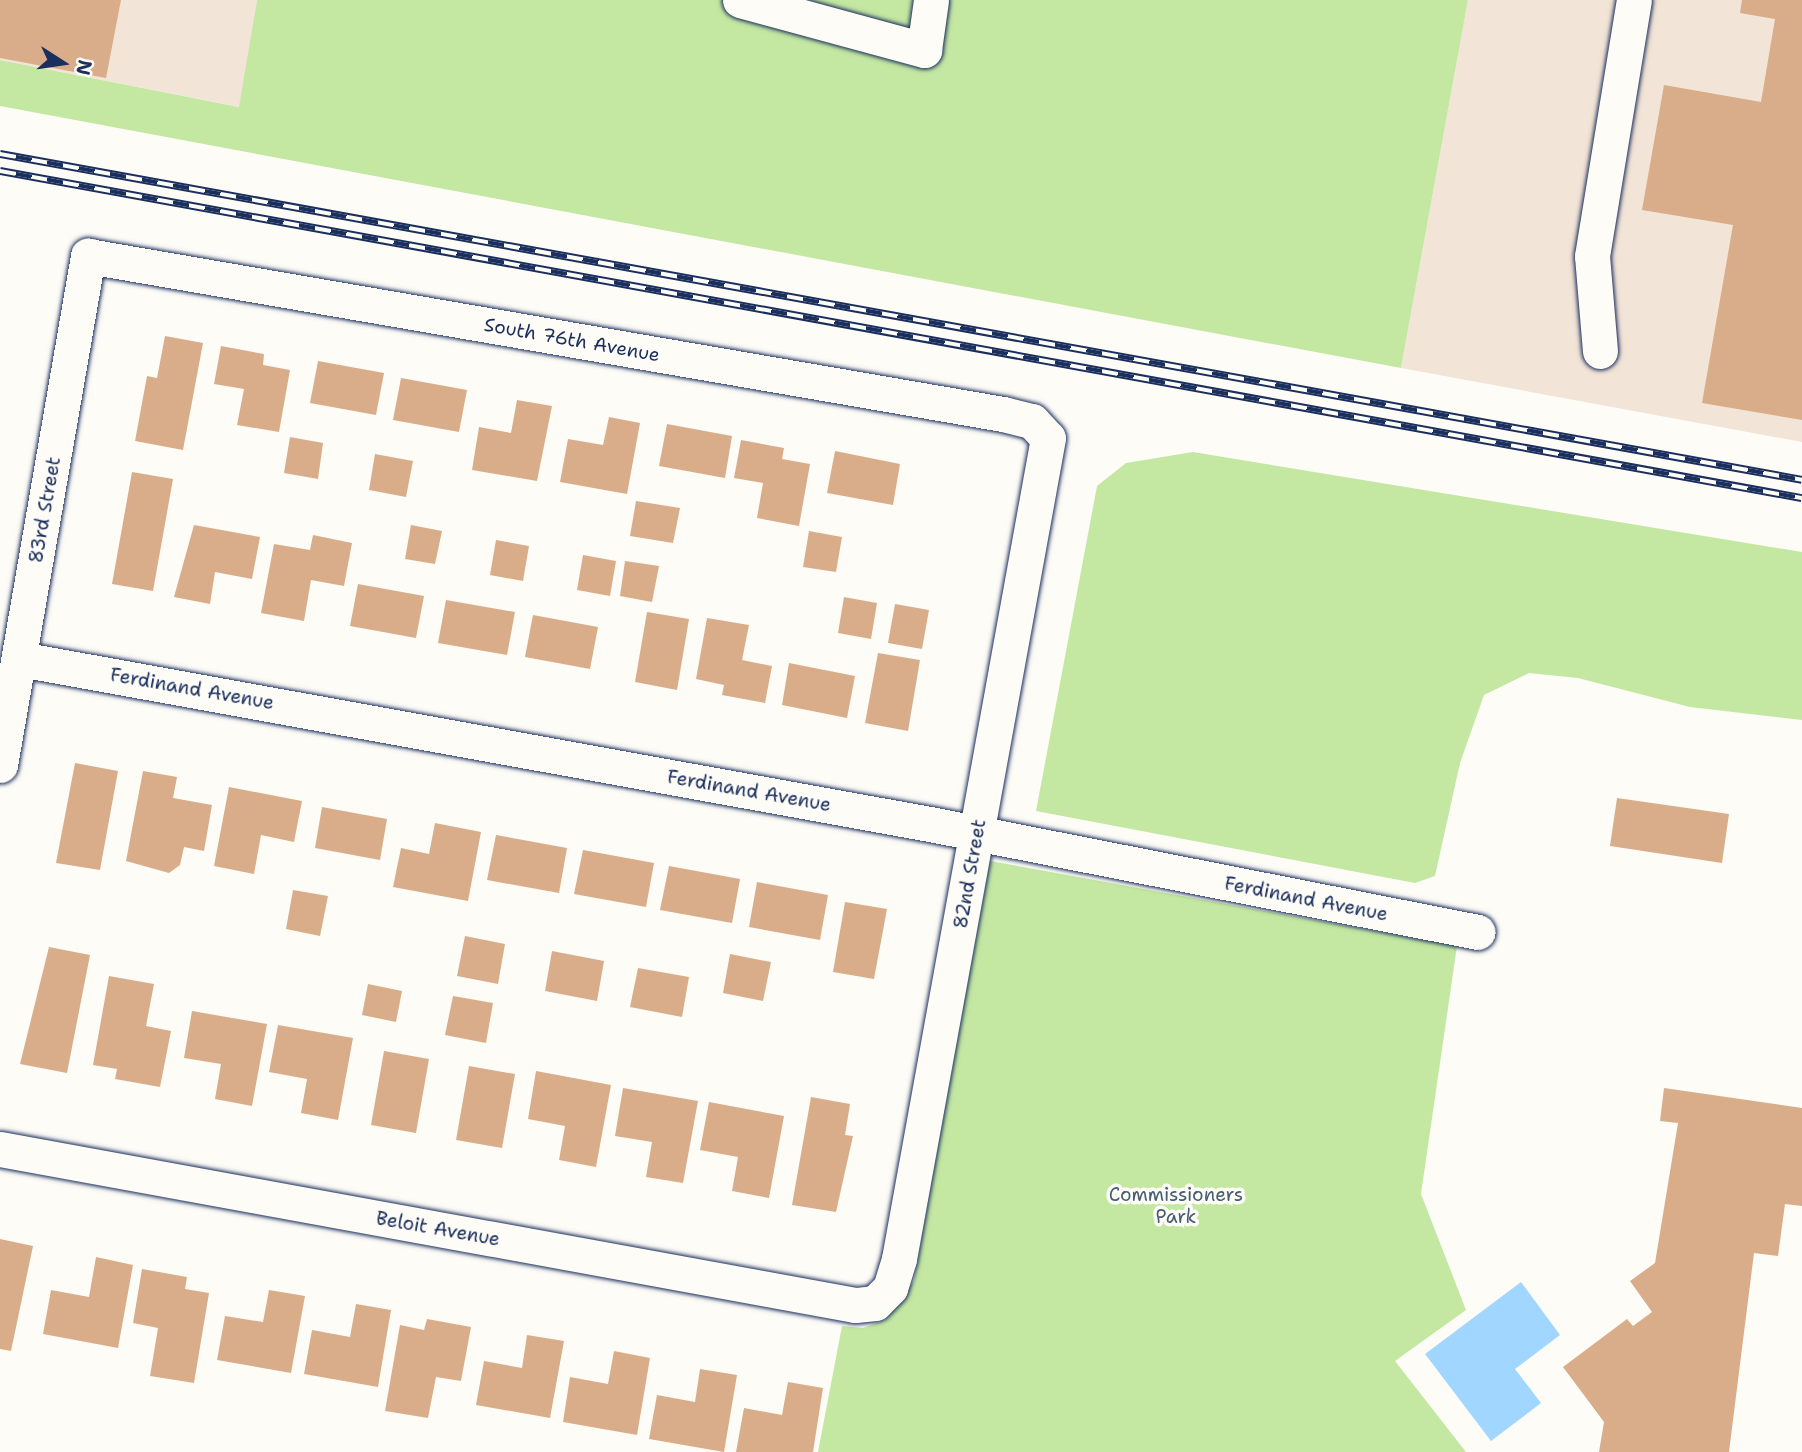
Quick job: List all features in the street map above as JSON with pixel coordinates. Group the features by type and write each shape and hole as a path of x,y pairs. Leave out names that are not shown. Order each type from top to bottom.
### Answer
{"street":[{"path":"740,0 924,50 931,0"},
{"path":"1600,351 1592,256 1634,0"},
{"name":"South 76th Avenue","path":"88,256 1003,414 1032,421 1048,438"},
{"name":"83rd Street","path":"0,765 88,256"},
{"name":"82nd Street","path":"875,1303 890,1289 899,1259 1048,438"},
{"name":"Ferdinand Avenue","path":"20,659 977,836 1478,932"},
{"name":"Beloit Avenue","path":"0,1149 855,1306 875,1303"}],"shaded area":[{"path":"0,0 257,0 240,107 0,60"},
{"path":"1468,0 1802,0 1802,442 1401,368"}],"green space":[{"path":"257,0 1468,0 1401,368 0,106 0,60 239,107"},
{"path":"1193,452 1802,552 1802,720 1690,707 1578,678 1529,673 1484,695 1460,763 1435,876 1415,883 1036,811 1097,486 1126,463"},
{"name":"Commissioners Park","path":"990,861 1457,946 1421,1194 1466,1310 1395,1361 1466,1452 818,1452 842,1326 863,1328 885,1320 914,1281"}],"water":[{"path":"1521,1282 1560,1335 1515,1369 1541,1403 1491,1441 1425,1354"}],"building":[{"path":"0,0 121,0 106,78 0,58"},
{"path":"1742,0 1802,0 1802,420 1702,403 1733,225 1642,210 1664,85 1761,102 1775,19 1740,13"},
{"path":"165,336 203,343 183,450 135,441 147,376 157,378"},
{"path":"221,346 264,354 263,365 290,370 279,432 237,425 244,389 214,384"},
{"path":"318,361 384,373 376,415 310,403"},
{"path":"401,378 467,390 459,432 393,420"},
{"path":"517,400 552,406 537,481 472,470 479,427 511,433"},
{"path":"609,417 640,423 627,494 560,482 568,439 603,445"},
{"path":"667,424 732,436 725,478 659,466"},
{"path":"290,437 323,443 318,479 284,473"},
{"path":"741,440 784,448 782,459 810,464 799,526 757,518 763,483 734,478"},
{"path":"835,451 900,464 893,505 827,493"},
{"path":"375,454 413,461 406,497 369,490"},
{"path":"132,472 173,479 153,591 112,584"},
{"path":"636,501 680,508 673,543 630,536"},
{"path":"194,525 260,537 252,579 215,572 210,604 174,597"},
{"path":"411,525 442,531 435,564 405,559"},
{"path":"809,531 842,537 836,572 803,567"},
{"path":"313,535 352,543 344,586 311,580 304,621 261,613 274,544 310,550"},
{"path":"496,540 529,546 523,581 490,575"},
{"path":"583,555 616,561 610,596 577,590"},
{"path":"625,561 659,566 652,602 620,596"},
{"path":"358,584 424,596 416,638 350,626"},
{"path":"844,597 877,603 871,639 838,633"},
{"path":"446,600 515,612 507,655 438,643"},
{"path":"895,604 929,610 922,649 888,643"},
{"path":"647,612 689,619 677,690 635,682"},
{"path":"533,615 598,627 590,669 525,657"},
{"path":"707,618 749,625 742,660 772,666 765,703 722,695 724,685 696,679"},
{"path":"878,653 920,660 908,731 865,723"},
{"path":"789,663 855,676 847,718 782,705"},
{"path":"75,763 118,771 100,870 56,863"},
{"path":"143,771 177,777 173,798 212,805 204,851 184,847 180,865 169,873 126,861"},
{"path":"229,787 302,801 294,842 261,835 254,874 214,866"},
{"path":"1617,798 1729,814 1722,863 1610,846"},
{"path":"322,807 387,819 380,860 315,848"},
{"path":"435,823 481,832 468,901 393,887 401,848 429,854"},
{"path":"496,835 567,848 559,893 487,880"},
{"path":"583,850 654,863 646,907 574,894"},
{"path":"669,866 740,879 732,923 660,910"},
{"path":"757,882 828,895 820,940 749,927"},
{"path":"293,890 328,896 320,936 286,929"},
{"path":"845,902 887,909 874,979 833,972"},
{"path":"465,936 505,944 498,984 457,976"},
{"path":"49,947 90,955 67,1073 20,1064"},
{"path":"552,951 604,961 597,1001 545,991"},
{"path":"730,954 771,962 763,1001 723,993"},
{"path":"638,968 689,977 682,1017 630,1007"},
{"path":"109,976 154,984 146,1026 171,1031 160,1087 115,1079 117,1069 93,1065"},
{"path":"368,984 402,991 396,1022 362,1015"},
{"path":"453,996 493,1003 486,1043 445,1035"},
{"path":"192,1011 267,1024 252,1106 215,1099 221,1064 184,1058"},
{"path":"278,1025 353,1038 338,1120 301,1113 307,1079 269,1072"},
{"path":"384,1051 429,1059 416,1133 371,1125"},
{"path":"469,1066 515,1074 502,1148 456,1140"},
{"path":"536,1071 611,1085 596,1167 559,1160 565,1126 528,1119"},
{"path":"623,1088 698,1101 683,1183 646,1177 652,1142 615,1136"},
{"path":"1664,1088 1802,1108 1802,1206 1785,1204 1778,1256 1754,1253 1729,1452 1599,1452 1604,1422 1563,1367 1627,1319 1633,1326 1652,1312 1630,1281 1655,1263 1678,1123 1660,1121"},
{"path":"811,1097 850,1104 845,1135 853,1136 836,1212 792,1205"},
{"path":"709,1102 784,1116 769,1198 732,1191 738,1157 700,1150"},
{"path":"0,1239 33,1246 11,1351 0,1349"},
{"path":"96,1257 133,1265 118,1348 43,1334 51,1290 89,1297"},
{"path":"142,1269 187,1277 185,1289 209,1293 194,1383 150,1376 158,1328 133,1323"},
{"path":"269,1290 305,1296 291,1373 217,1360 225,1316 263,1322"},
{"path":"356,1304 391,1310 378,1387 304,1374 312,1330 350,1337"},
{"path":"427,1319 471,1327 461,1381 436,1377 428,1418 385,1411 400,1325 424,1330"},
{"path":"527,1335 564,1341 550,1418 476,1405 484,1361 522,1368"},
{"path":"614,1351 650,1358 637,1435 563,1422 570,1377 608,1384"},
{"path":"700,1369 737,1375 724,1452 649,1439 657,1395 695,1402"},
{"path":"788,1382 823,1388 813,1452 736,1452 744,1408 782,1415"}],"railway":[{"path":"0,154 1802,480"},
{"path":"0,171 1802,498"}]}
